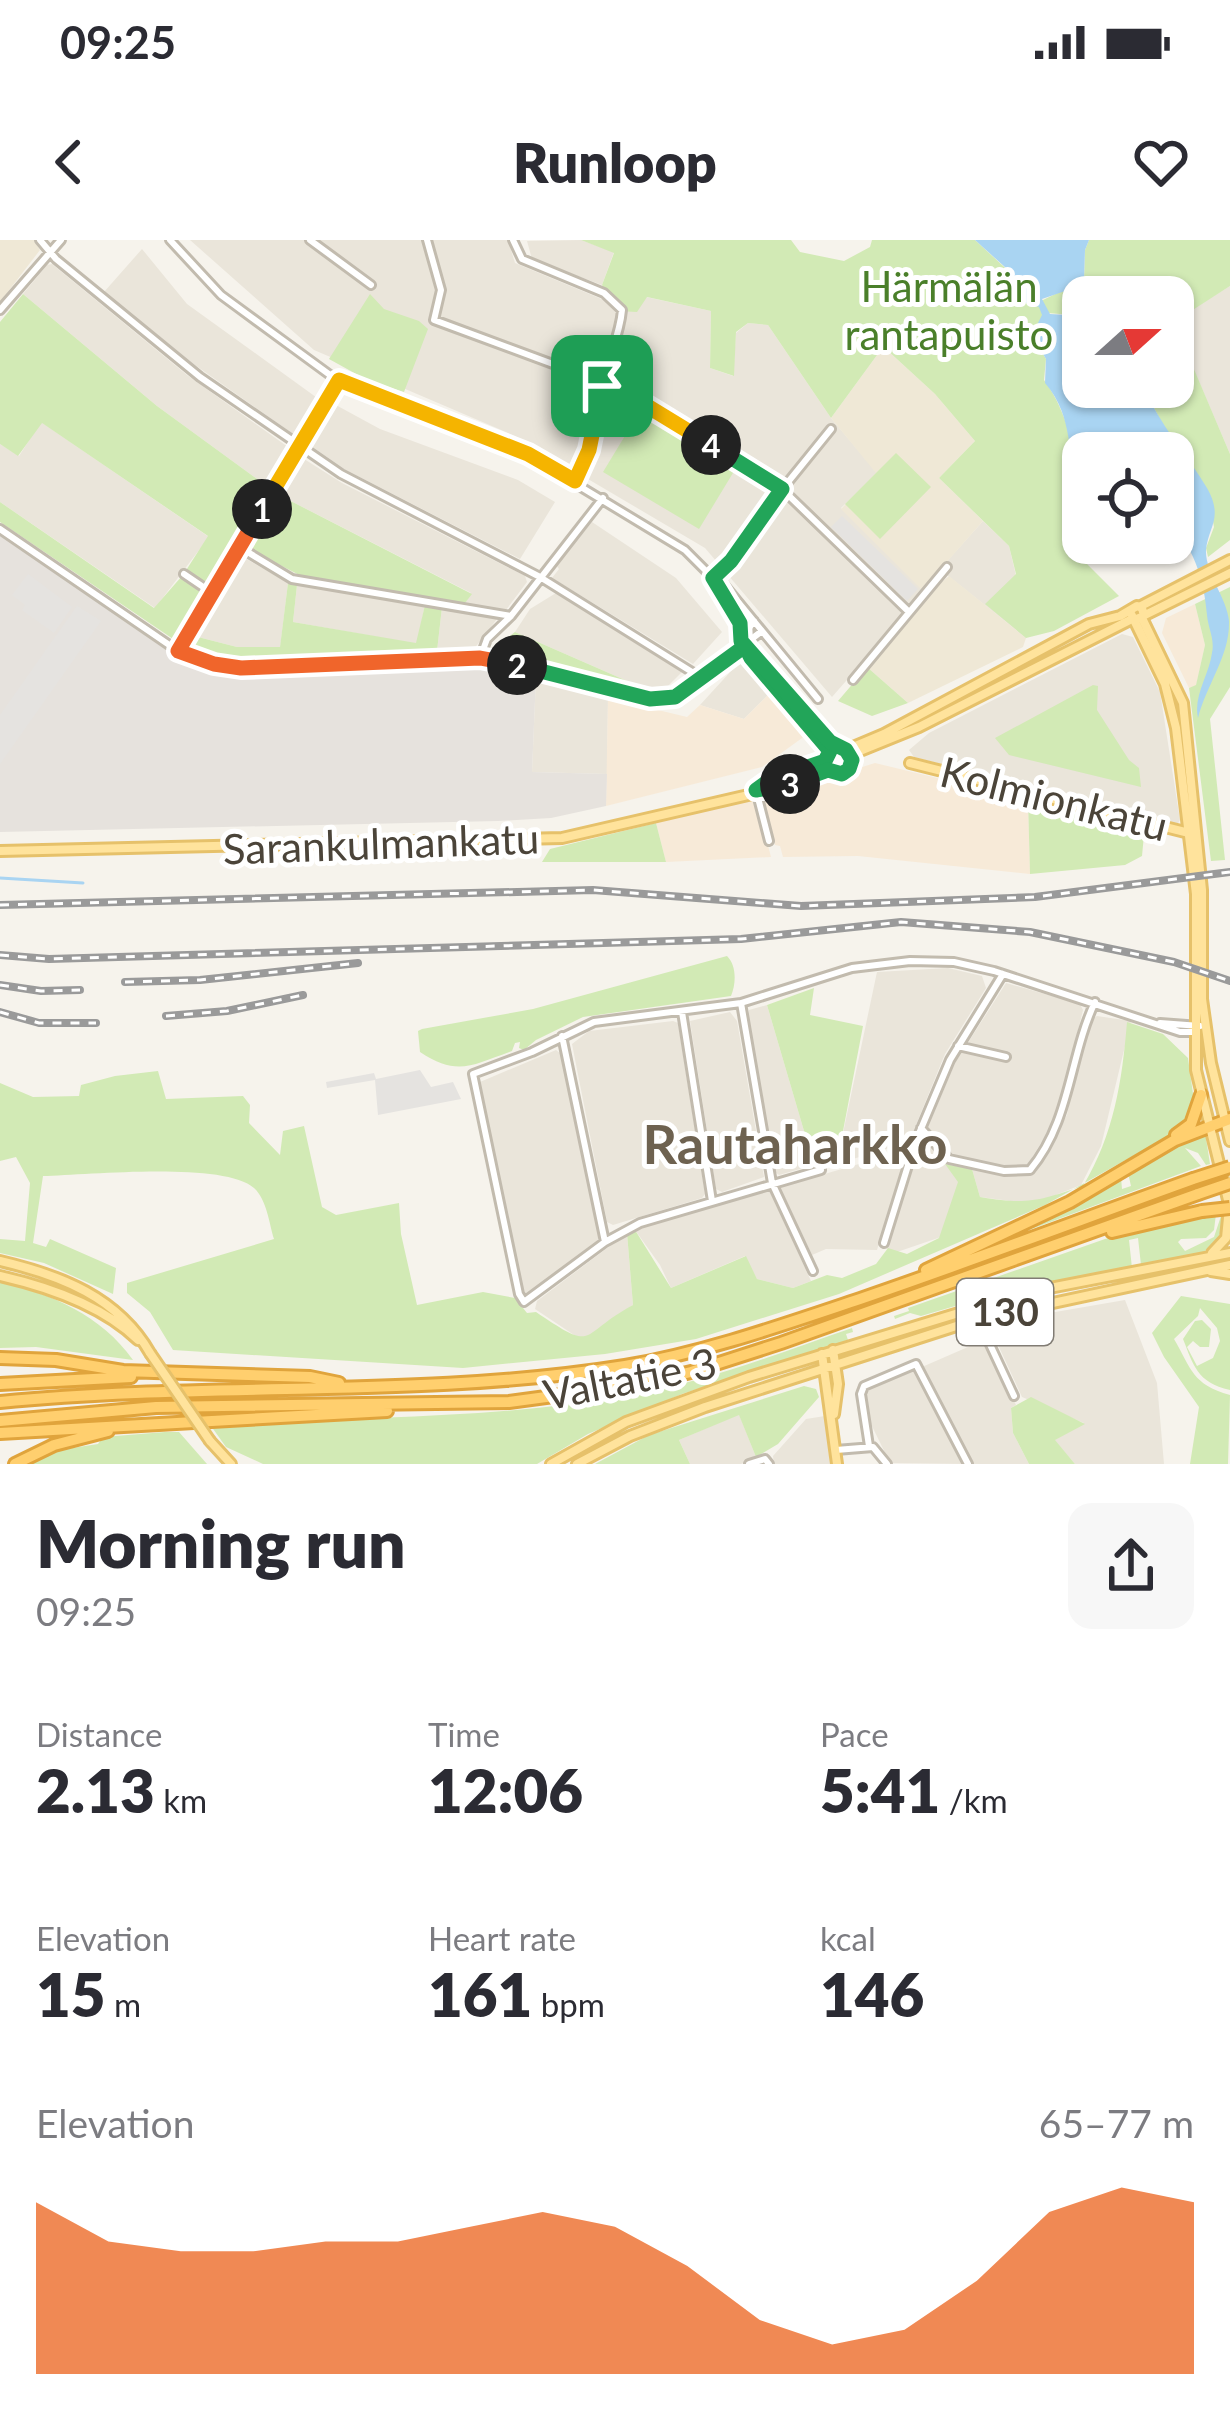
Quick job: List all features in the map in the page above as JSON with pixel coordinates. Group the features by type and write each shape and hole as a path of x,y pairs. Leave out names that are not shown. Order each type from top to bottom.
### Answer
{"highway":[{"path":"1160,1148 1191,1124 1201,1095"},
{"path":"891,1288 1049,1213 1160,1148 1227,1120"},
{"name":"Valtatie 3","path":"0,1402 540,1377 684,1355 891,1288 1230,1167"},
{"name":"Valtatie 3","path":"0,1421 177,1406 420,1405 570,1396 691,1372 1230,1183"},
{"path":"1073,1240 1230,1208"},
{"path":"0,1358 56,1360 123,1371 310,1377 354,1387"},
{"path":"0,1384 200,1373"},
{"path":"0,1433 400,1411 420,1405"},
{"path":"15,1464 78,1437 169,1423"}],"main road":[{"path":"837,756 1089,624 1135,616 1217,573 1230,560"},
{"path":"1217,573 1230,573"},
{"path":"1135,616 1171,704 1194,834 1193,1028 1201,1095 1230,1208 1226,1238 1204,1258"},
{"path":"1135,616 1183,703 1205,1028 1230,1141"},
{"name":"Sarankulmankatu","path":"0,851 562,838 786,785 837,756 928,723 1135,616"},
{"name":"Kolmionkatu","path":"910,763 1194,834"},
{"name":"130","path":"559,1463 607,1431 673,1403 822,1354 1024,1293 1230,1253"},
{"path":"0,1262 52,1276 114,1308 135,1328 210,1441 231,1464"},
{"name":"130","path":"577,1464 656,1425 977,1319 1059,1299 1230,1269"},
{"path":"0,1276 63,1294 121,1324 150,1353"},
{"path":"833,1351 838,1364 833,1416"},
{"path":"822,1354 838,1464"}],"street":[{"path":"40,240 176,358 300,447 358,484 540,578 700,677"},
{"path":"0,310 61,240"},
{"path":"170,240 221,296 339,380 528,454 674,542 714,576 818,699"},
{"path":"310,240 371,285"},
{"path":"427,240 441,290 434,320 603,382 782,489 909,611"},
{"path":"513,240 522,259 604,293 622,310 589,450 575,481"},
{"path":"178,651 339,380"},
{"path":"714,576 731,561 831,429"},
{"path":"480,658 488,639 603,498"},
{"path":"0,530 178,651 241,668 480,658 650,699 670,699 762,631"},
{"path":"241,548 292,580 511,616"},
{"path":"853,680 946,567"},
{"path":"184,574 212,593"},
{"path":"714,576 740,623 744,645 837,756"},
{"path":"744,645 754,621"},
{"path":"756,790 769,841"},
{"path":"821,1170 640,1223 605,1242 524,1302 518,1294 473,1074 595,1022 741,1003 870,964 935,961 1004,974 1156,1022 1205,1028"},
{"path":"884,1243 921,1128 958,1046 1004,974"},
{"path":"921,1128 949,1160 1004,1171 1030,1170 1061,1118 1095,1002"},
{"path":"741,1003 772,1183 813,1271"},
{"path":"682,1012 712,1201"},
{"path":"562,1036 605,1242"},
{"path":"958,1046 1006,1058"},
{"path":"973,1307 1014,1396"},
{"path":"868,1446 864,1386 916,1364 968,1464"},
{"path":"836,1450 868,1446 879,1451 887,1464"},
{"path":"749,1464 767,1462"}],"shaded area":[{"path":"0,240 34,240 40,250 0,302"},
{"path":"190,240 508,240 515,263 604,300 624,303 636,311 646,297 711,311 710,368 733,376 736,333 748,323 768,325 831,418 877,473 841,508 922,589 983,521 1009,546 1030,635 1026,638 942,571 832,697 705,548 515,436 314,350"},
{"path":"581,240 614,252 602,285 532,259 527,241"},
{"path":"142,249 187,304 320,400 300,435 195,365 104,292"},
{"path":"52,264 187,375 288,447 268,487 157,406 23,294"},
{"path":"1230,286 1230,454 1194,370 1194,308"},
{"path":"886,349 935,394 975,441 939,478 983,521 922,590 841,509 876,473 831,418"},
{"path":"334,404 380,429 518,480 555,502 520,559 346,470 311,446"},
{"path":"41,422 209,537 155,608 0,502 0,444 19,456"},
{"path":"301,457 342,483 525,576 527,582 506,610 465,603 471,593 279,495"},
{"path":"842,516 918,589 907,601 831,527"},
{"path":"592,522 676,578 722,632 693,664 552,578 559,569 556,565"},
{"path":"0,535 181,660 237,674 483,667 536,677 532,772 607,774 606,806 551,818 498,821 0,832"},
{"path":"243,557 288,583 280,648 237,647 194,636"},
{"path":"28,574 72,607 54,633 22,610 25,605 12,595"},
{"path":"949,576 1026,638 1023,647 908,703 867,667"},
{"path":"297,585 425,605 417,644 293,622"},
{"path":"556,593 682,672 663,691 634,684 515,632 530,609"},
{"path":"1195,604 1205,645 1196,686 1189,688 1162,633 1166,618"},
{"path":"77,606 101,621 0,764 0,715"},
{"path":"442,607 496,615 497,619 474,649 437,651"},
{"path":"1122,634 1133,637 1160,692 1180,820 1177,825 914,757 909,750 929,733"},
{"path":"743,658 772,691 744,719 700,705"},
{"path":"536,677 608,698 607,774 532,772"},
{"path":"772,691 809,733 762,767 606,806 608,698 687,717 700,705 744,719"},
{"path":"875,763 1028,800 1030,874 858,856 783,857 780,846 775,845 763,798"},
{"path":"756,799 771,857 666,862 656,823"},
{"path":"948,968 982,976 986,988 945,1054 909,1142 843,1162 839,1152 877,972"},
{"path":"1006,983 1080,1004 1083,1010 1057,1117 1025,1169 951,1156 927,1129 955,1063"},
{"path":"767,1005 814,1165 779,1175 748,1015 749,1010"},
{"path":"730,1012 737,1021 764,1177 722,1192 716,1189 690,1021"},
{"path":"1097,1016 1131,1021 1101,1146 1081,1185 1033,1204 980,1197 972,1169 1028,1176 1036,1172 1067,1115 1080,1051 1090,1020"},
{"path":"678,1023 705,1194 613,1225 607,1222 572,1044 589,1031"},
{"path":"556,1050 561,1054 599,1237 528,1295 523,1293 480,1082"},
{"path":"420,1070 431,1087 453,1082 461,1099 378,1115 375,1080 327,1088 326,1082 374,1073 376,1079"},
{"path":"927,1141 959,1181 941,1237 897,1252 885,1248 920,1144"},
{"path":"907,1150 877,1250 826,1249 812,1255 780,1187"},
{"path":"770,1192 811,1281 793,1288 757,1279 745,1256 671,1288 635,1230"},
{"path":"627,1233 633,1305 583,1341 535,1309 537,1301"},
{"path":"1125,1300 1157,1383 1164,1464 1075,1464 1054,1440 1084,1423 1022,1397 993,1334 1032,1316"},
{"path":"984,1340 1016,1405 1011,1408 1013,1433 1029,1464 973,1464 922,1367"},
{"path":"911,1369 966,1464 890,1463 871,1424 866,1390"},
{"path":"739,1414 756,1457 741,1464 690,1464 679,1440"},
{"path":"825,1416 830,1464 774,1464 773,1456 806,1419"}],"green space":[{"name":"Härmälän rantapuisto","path":"581,240 791,240 800,252 844,261 870,247 872,240 975,240 1041,301 1062,291 1062,314 1048,313 1032,335 1046,359 1044,380 1069,432 1062,432 1062,564 1087,564 1119,596 1054,631 1026,638 985,604 1016,574 1009,546 939,478 975,441 935,394 886,349 831,418 768,325 748,323 736,332 734,376 710,368 711,311 647,297 637,312 618,311 602,285 614,253"},
{"name":"Härmälän rantapuisto","path":"1089,240 1230,240 1230,286 1194,309 1194,276 1084,276 1085,250"},
{"path":"23,294 157,406 268,487 212,588 185,572 208,536 42,423 18,456 0,444 0,322"},
{"path":"370,294 384,309 428,329 404,392 367,380 329,359"},
{"name":"Härmälän rantapuisto","path":"1194,369 1230,454 1230,540 1208,557 1206,548 1214,527 1208,491 1194,472 1194,432 1167,432 1154,408 1194,408"},
{"path":"640,411 736,468 699,529 603,472"},
{"path":"896,453 931,487 880,539 845,504"},
{"path":"279,495 472,594 465,603 305,578 247,548"},
{"path":"0,502 154,608 182,576 207,596 179,643 0,522"},
{"path":"288,583 297,585 293,622 416,643 425,605 442,607 437,651 241,660 190,646 194,636 237,647 280,647"},
{"path":"1230,587 1230,687 1210,719 1225,860 1211,861 1189,688 1196,685 1205,645 1195,604"},
{"path":"515,632 634,684 490,651"},
{"path":"867,667 908,703 872,716 838,701"},
{"path":"1098,686 1097,710 1139,768 1141,787 1009,755 995,738"},
{"path":"1028,800 1144,835 1142,856 1125,865 1030,874"},
{"path":"656,823 666,862 542,862 550,849"},
{"path":"727,956 735,975 731,996 583,1017 524,1050 520,1042 515,1043 512,1051 465,1066 445,1064 420,1052 418,1031 422,1029 533,1009"},
{"path":"814,988 810,1015 863,1026 839,1152 843,1162 814,1165 767,1005"},
{"path":"1127,1022 1163,1034 1188,1058 1194,1101 1190,1118 1174,1133 1085,1183 1115,1107"},
{"path":"158,1071 166,1099 243,1096 250,1105 249,1123 280,1155 283,1131 304,1126 322,1207 336,1215 399,1203 417,1305 483,1292 515,1298 527,1313 536,1312 579,1336 587,1336 633,1305 627,1233 635,1230 671,1288 746,1256 757,1279 793,1288 827,1275 842,1278 876,1264 888,1248 907,1254 939,1238 958,1182 945,1164 972,1169 980,1197 1032,1200 1073,1189 839,1294 696,1339 605,1354 463,1368 173,1350 150,1312 127,1293 127,1283 274,1239 258,1193 238,1180 186,1172 43,1176 33,1243 46,1247 50,1239 116,1268 113,1294 44,1263 0,1253 0,1239 25,1241 30,1183 16,1157 0,1161 0,1083 33,1097 79,1096 81,1085"},
{"path":"1205,1132 1210,1164 1185,1148 1201,1166 964,1254 1121,1177 1122,1189 1131,1186 1128,1173"},
{"path":"1222,1213 1216,1241 1196,1255 1141,1265 1138,1238 1129,1240 1132,1268 1010,1290 921,1316 894,1316 1105,1239 1216,1214 1214,1230 1206,1238 1178,1242 1185,1251 1214,1237"},
{"path":"0,1282 74,1309 106,1331 133,1360 36,1347 0,1348"},
{"path":"1181,1296 1230,1304 1230,1390 1203,1377 1194,1364 1183,1339 1195,1321 1202,1320 1211,1329 1209,1347 1193,1341 1187,1347 1197,1366 1213,1358 1220,1341 1217,1328 1200,1308 1198,1316 1174,1339 1200,1381 1230,1395 1228,1464 1190,1464 1199,1407 1152,1333"},
{"path":"852,1328 846,1334 848,1340 682,1394 588,1434 537,1464 263,1464 226,1447 211,1426 580,1403 688,1382"},
{"path":"804,1386 816,1389 819,1397 778,1444 756,1457 739,1415 679,1440 690,1464 595,1464 649,1435"},
{"path":"1031,1397 1085,1424 1055,1440 1075,1464 1029,1464 1013,1433 1011,1408"},
{"path":"179,1432 207,1464 26,1464 59,1450 98,1444 103,1437"}],"water":[{"path":"975,240 1089,240 1084,276 1062,276 1062,292 1042,299 1050,314 1062,315 1062,408 1155,408 1170,432 1067,432 1045,383 1046,359 1032,335 1042,315 1039,307 1021,301 1006,268"},
{"path":"1194,468 1212,498 1215,515 1207,559 1229,621 1222,658 1198,718 1213,643 1194,560"}],"waterway":[{"path":"0,878 83,883"}],"railway":[{"path":"0,905 593,890 801,906 1035,897 1230,872"},
{"path":"0,955 49,959 741,939 901,922 1030,932 1174,962 1230,981"},
{"path":"125,982 200,980 358,963"},
{"path":"0,985 80,990"},
{"path":"166,1016 227,1011 303,995"},
{"path":"0,1012 39,1023 96,1023"}],"district":[{"name":"Rautaharkko","path":"795,1145"}],"route":[{"path":"339,380 528,454 575,481 589,450 602,386 603,382 616,387 782,489 731,561 713,578 740,623 741,641 830,742 850,754 846,772 828,770 756,790 770,780 825,761 830,751 745,646 675,697 658,700 480,658 241,668 178,651 339,380"}]}
